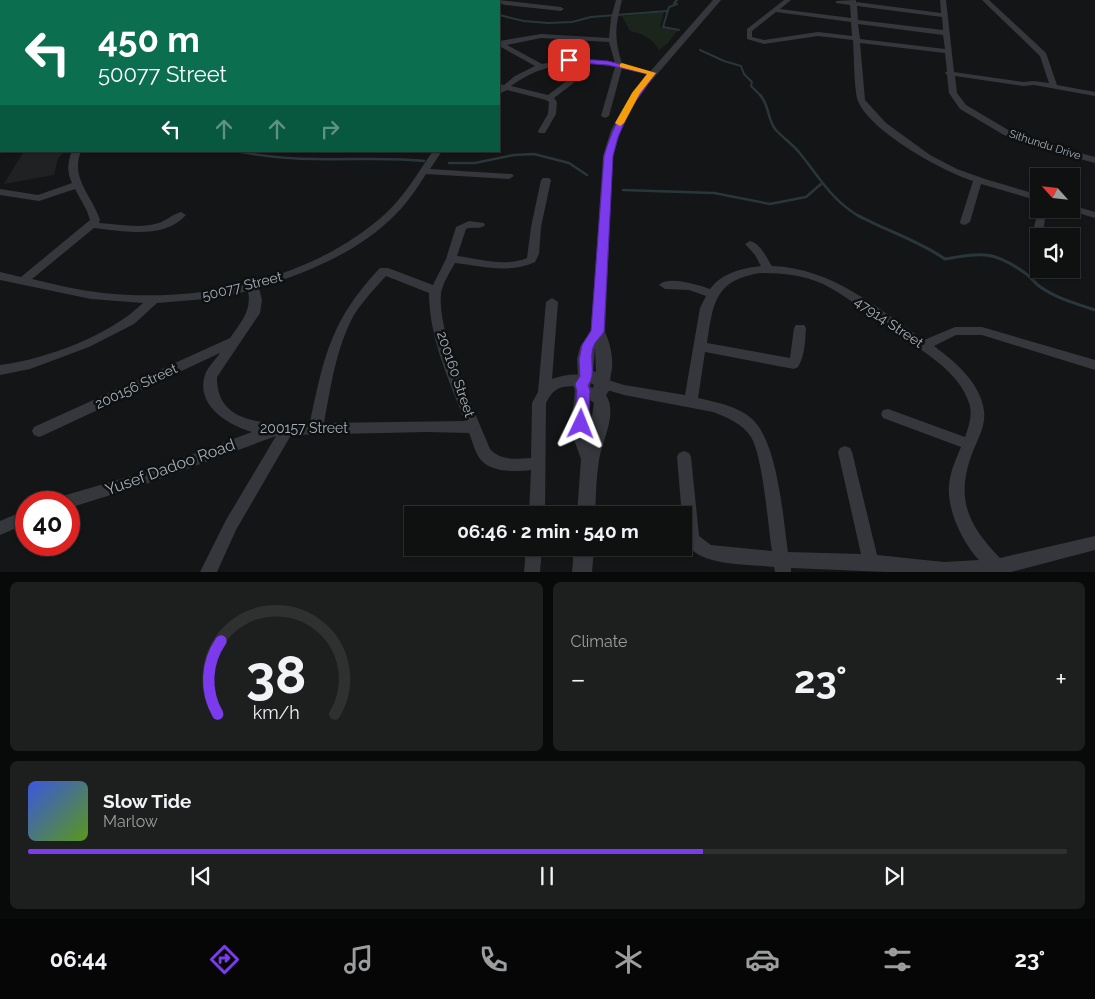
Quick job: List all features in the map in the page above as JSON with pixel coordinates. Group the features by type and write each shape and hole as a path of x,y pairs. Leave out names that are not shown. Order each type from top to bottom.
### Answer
{"street":[{"path":"502,0 502,3 561,9"},
{"path":"541,6 555,0"},
{"path":"605,116 612,84 619,65 612,40 614,15 618,0"},
{"path":"592,386 604,373 601,338 598,332 608,156 614,137 627,108 652,73 717,0"},
{"path":"788,0 749,30 748,36 750,39 759,42 818,34 947,51"},
{"name":"Sithundu Drive","path":"943,0 949,72 953,93 963,107 982,120 1015,136 1095,160"},
{"path":"985,0 1044,55 1054,87"},
{"path":"838,2 853,2 945,15"},
{"path":"853,2 861,100 876,120 928,157 944,166 978,180 1030,195"},
{"path":"774,10 947,33"},
{"path":"500,44 541,36 612,40"},
{"path":"500,44 540,66"},
{"path":"501,88 526,71 569,60 619,65 652,73"},
{"path":"949,72 1095,94"},
{"path":"549,98 571,82"},
{"path":"501,88 549,98 553,102 552,114 542,131"},
{"path":"23,281 96,220 94,213 77,185 72,170 77,152"},
{"name":"50077 Street","path":"0,276 102,297 152,300 208,296 253,286 308,266 352,244 389,215 437,152"},
{"path":"423,171 509,176"},
{"path":"451,259 498,264 523,264 531,260 534,254 536,227 546,180"},
{"path":"964,222 978,180"},
{"path":"0,192 39,198 77,185"},
{"path":"1080,211 1095,215"},
{"path":"92,225 150,228 169,224 181,215"},
{"path":"316,429 328,369 344,323 364,293 384,271 423,285 435,292 451,259 461,227 469,224 480,225"},
{"path":"750,244 759,253 769,270"},
{"name":"47914 Street","path":"712,294 722,282 749,271 795,272 829,283 924,345 956,370 968,386 977,405 978,422 957,477 957,496 965,525 977,547 998,569"},
{"path":"665,284 690,286 712,294 706,308 691,401"},
{"name":"200157 Street","path":"253,286 256,300 254,313 211,376 209,386 212,400 220,410 240,423 253,427 280,430 427,426 475,427"},
{"name":"200160 Street","path":"435,292 434,305 437,318 452,366 484,453 490,460 500,464 538,464"},
{"path":"0,370 37,361 108,333 130,321 152,300"},
{"path":"537,506 539,403 549,387 552,302"},
{"path":"699,346 794,364 798,353 800,328"},
{"path":"924,345 955,332 982,331 1095,366"},
{"name":"200156 Street","path":"39,432 234,341"},
{"path":"587,506 590,458 597,440 602,408 602,402 592,386"},
{"path":"549,387 592,386 612,393 623,390 691,401 721,410 739,418 756,433 766,461 782,566"},
{"path":"888,414 968,444"},
{"path":"208,572 280,430"},
{"name":"Yusef Dadoo Road","path":"80,498 146,478 280,430"},
{"path":"845,452 871,562"},
{"path":"684,457 692,540 708,552 782,566 871,562 944,570 998,569 1095,543"},
{"path":"0,528 15,522"},
{"path":"532,572 533,556"},
{"path":"582,572 583,556"}],"shaded area":[{"path":"664,12 660,27 677,31 668,43 659,50 647,37 630,31 622,16"},
{"path":"23,152 64,152 58,158 54,175 4,184"}],"waterway":[{"path":"677,0 674,3 677,4 669,7 663,27 679,30"},
{"path":"500,15 524,21 548,23 572,22 591,17 667,11"},
{"path":"700,50 724,61 741,66 744,74 752,82 751,86 760,95"},
{"path":"760,95 775,129 798,151 826,188 842,204 862,218"},
{"path":"241,152 296,158 424,161"},
{"path":"449,163 475,163 514,155 534,154 569,163 587,175"},
{"path":"623,190 714,193 770,204 806,197 821,184"},
{"path":"859,216 925,247 945,259 968,255 986,255 1004,260 1025,273 1037,285 1048,292 1095,310"}],"slow traffic":[{"path":"620,123 636,93 652,73 622,66"}],"route":[{"path":"569,60 608,63 652,73 627,108 608,156 598,332 592,337 588,345 585,360 586,378 581,384 583,391 581,424"}]}
